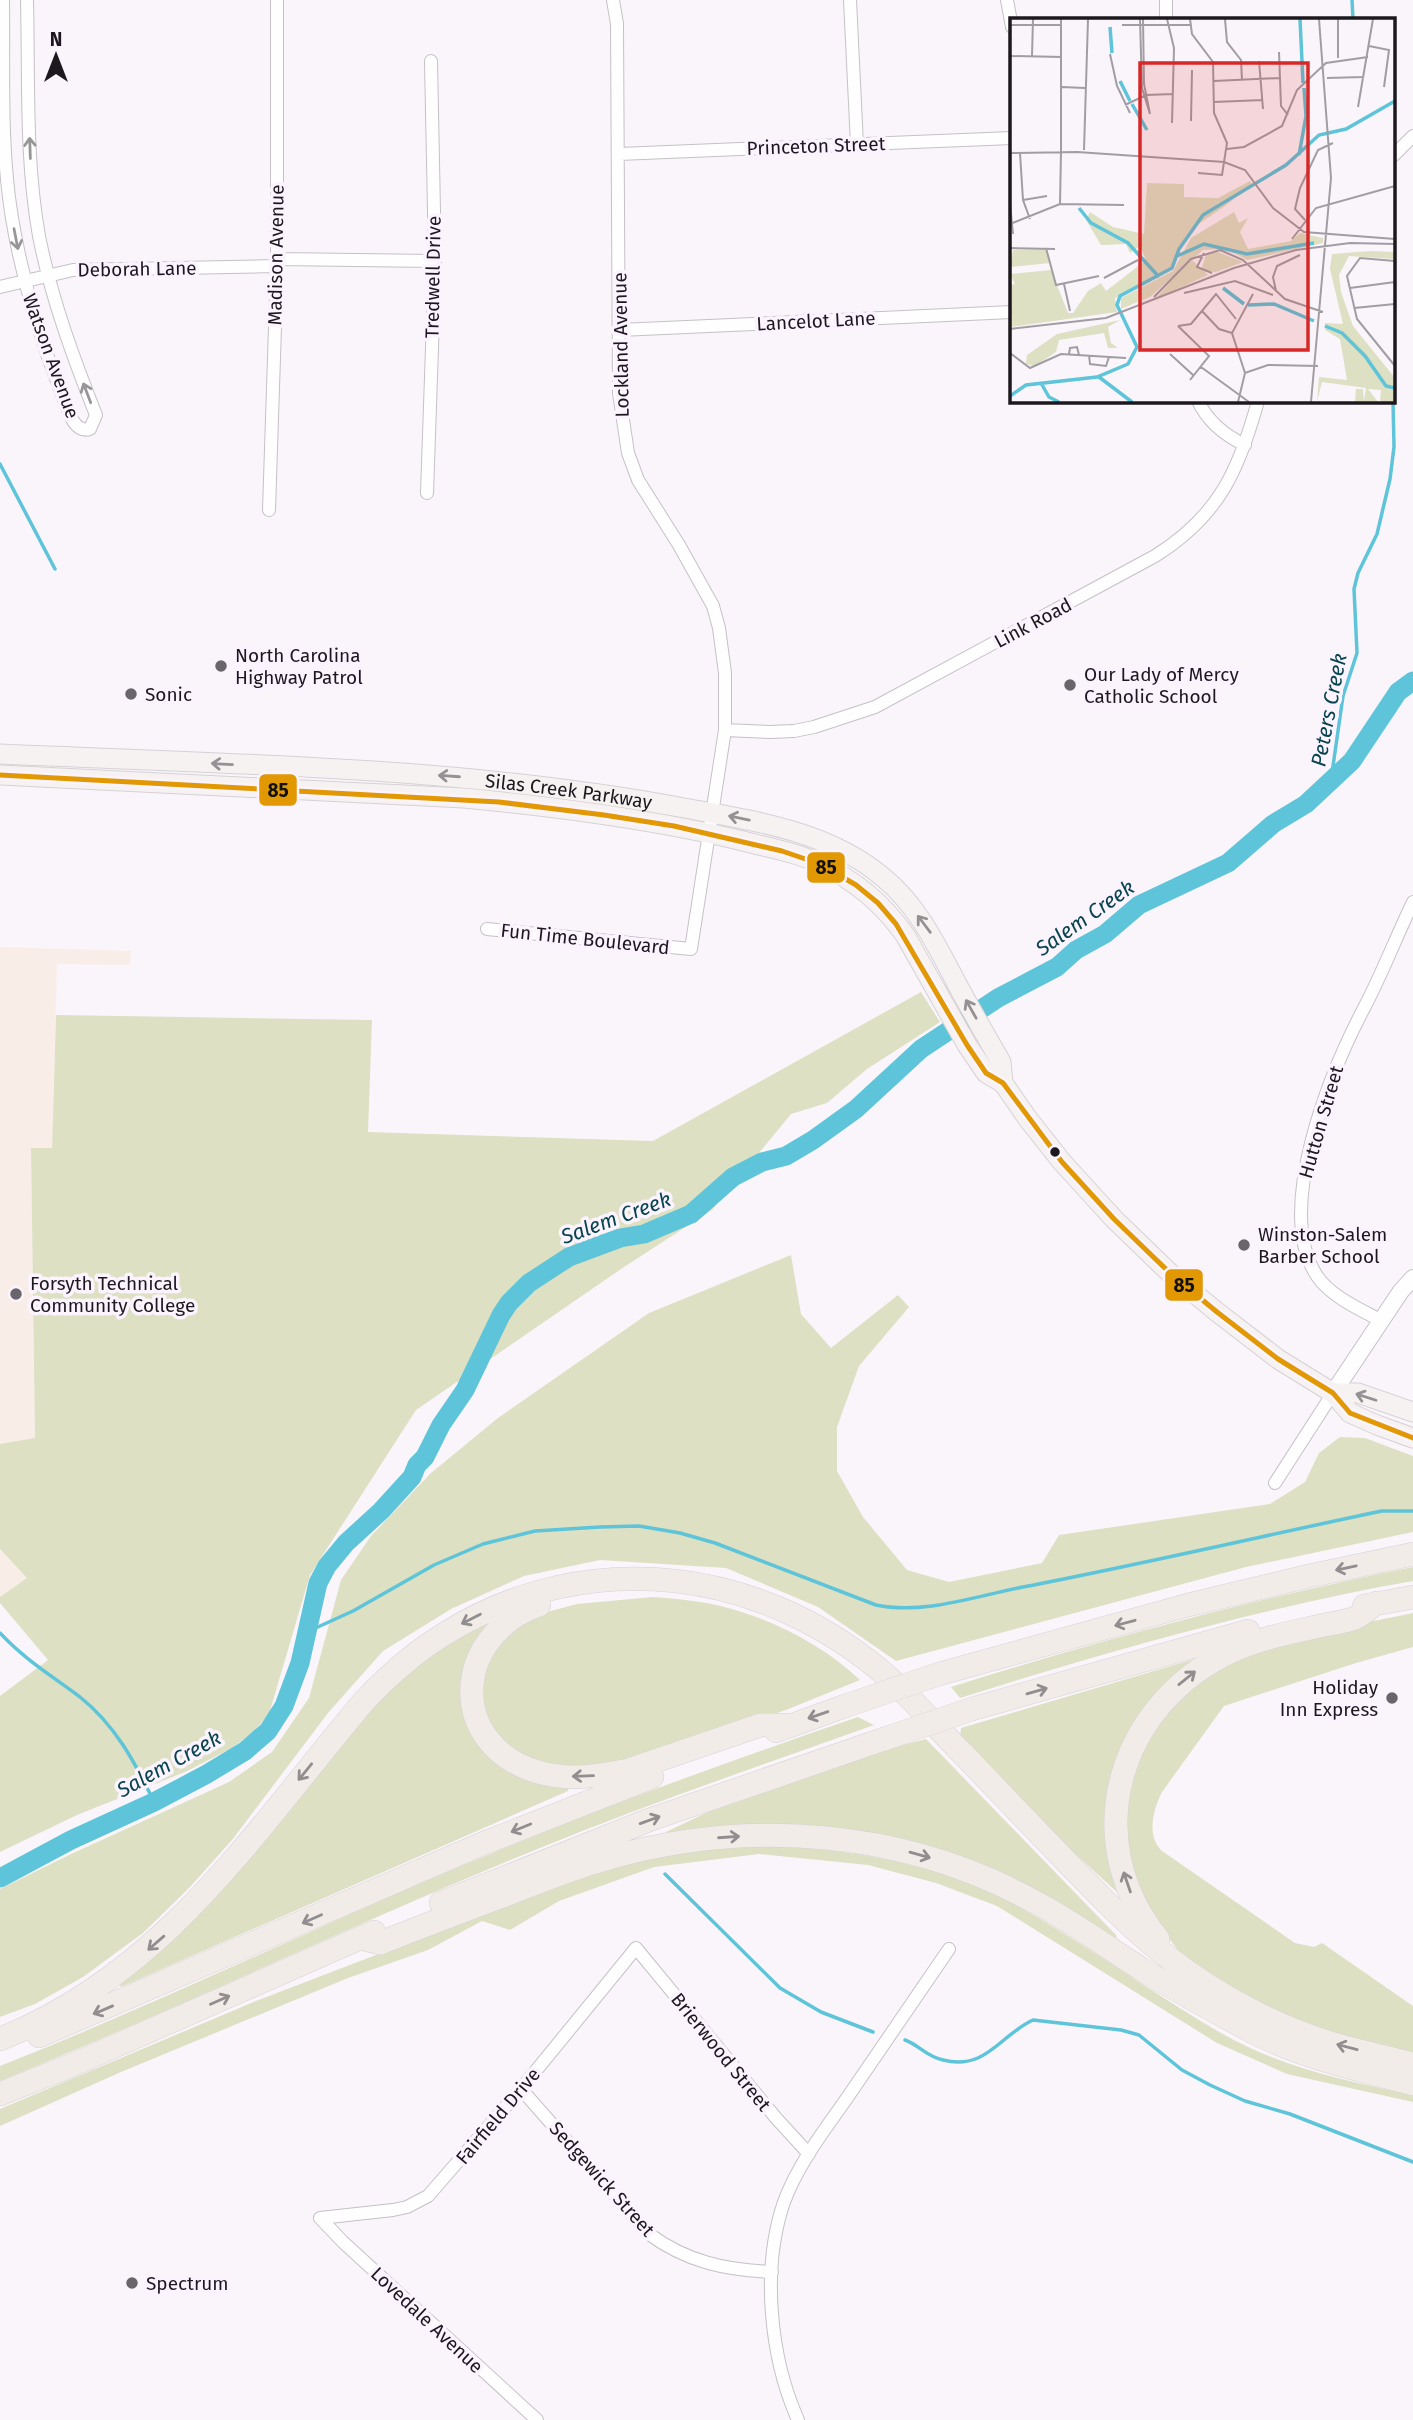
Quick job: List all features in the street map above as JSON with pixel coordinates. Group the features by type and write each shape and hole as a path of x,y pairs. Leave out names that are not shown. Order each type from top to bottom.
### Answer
{"highway":[{"path":"0,2051 107,2009 484,1843 790,1725 939,1674 1188,1605 1413,1554"},
{"path":"0,2039 78,2001 171,1929 225,1872 365,1700 423,1649 468,1621 516,1599 568,1585 616,1579 668,1580 729,1590 790,1612 837,1639 897,1686 1138,1934 1194,1977 1247,2009 1290,2028 1330,2042 1413,2064"},
{"path":"790,1725 761,1725 629,1770 590,1776 556,1775 523,1766 510,1759 489,1739 477,1719 472,1681 480,1653 495,1630 530,1608 561,1599 615,1591 663,1591 721,1601 768,1616 815,1639 875,1682 1129,1939 1180,1981 1255,2033"},
{"path":"0,2094 507,1875 638,1824 972,1709 1259,1629 1413,1597"},
{"path":"1194,1977 1163,1946 1143,1919 1123,1870 1116,1808 1130,1751 1160,1704 1198,1668 1256,1642 1356,1618 1376,1603"},
{"path":"360,1938 380,1943 564,1872 649,1848 737,1836 828,1837 909,1852 1006,1887 1255,2033 1315,2057 1413,2084"}],"main road":[{"name":"Silas Creek Parkway","path":"0,754 462,777 598,792 777,826 824,841 855,856 887,879 928,928 1001,1062 1003,1083"},
{"path":"0,763 19,763 36,756"},
{"name":"Silas Creek Parkway","path":"0,775 464,798 536,805 708,832 801,856 841,875 894,919 986,1073 1003,1083 1081,1185 1152,1255 1258,1345 1333,1393 1350,1413 1413,1438"},
{"name":"Silas Creek Parkway","path":"1333,1393 1358,1393 1413,1412"}],"street":[{"name":"Watson Avenue","path":"3,0 7,167 12,217 25,281 53,371 77,427 84,431 90,429 96,415 65,335 39,235 32,180 27,0"},
{"name":"Madison Avenue","path":"269,510 277,263 277,0"},
{"name":"Lockland Avenue","path":"613,0 617,24 619,154 619,393 628,453 638,480 713,606 719,628 725,673 725,730 708,832"},
{"path":"850,0 857,145"},
{"path":"1007,0 1010,18"},
{"path":"1166,0 1166,18"},
{"name":"Tredwell Drive","path":"427,493 435,261 431,61"},
{"path":"1396,153 1413,136"},
{"name":"Princeton Street","path":"619,154 1010,138"},
{"name":"Deborah Lane","path":"0,287 73,270 435,261"},
{"name":"Lancelot Lane","path":"620,330 1010,312"},
{"path":"1199,402 1209,419 1223,432 1245,445"},
{"name":"Link Road","path":"725,730 794,731 875,707 1118,577 1173,544 1207,514 1233,473 1245,445 1258,402"},
{"name":"Fun Time Boulevard","path":"487,929 691,949 708,832"},
{"name":"Hutton Street","path":"1382,1321 1332,1291 1318,1277 1303,1236 1301,1196 1313,1138 1341,1054 1413,902"},
{"path":"1275,1483 1333,1393 1413,1278"},
{"name":"Fairfield Drive","path":"320,2218 393,2210 407,2207 428,2196 521,2090 636,1948"},
{"name":"Brierwood Street","path":"636,1948 776,2118 809,2154"},
{"path":"798,2420 787,2396 776,2351 772,2272 784,2203 809,2154 949,1949"},
{"name":"Sedgewick Street","path":"521,2090 649,2234 664,2245 701,2262 722,2268 772,2272"},
{"name":"Lovedale Avenue","path":"320,2218 537,2420"}],"shaded area":[{"name":"Forsyth Technical Community College","path":"0,947 131,951 130,965 57,964 52,1148 31,1148 35,1439 0,1444"},
{"path":"0,1549 28,1578 0,1597"}],"green space":[{"path":"921,992 940,1022 867,1069 827,1103 791,1114 712,1210 416,1410 310,1575 269,1714 253,1732 232,1748 185,1772 77,1815 0,1852 0,1696 48,1660 0,1603 0,1597 27,1578 0,1549 0,1444 35,1438 31,1148 52,1148 56,1015 372,1020 368,1132 653,1141"},
{"path":"791,1255 801,1314 831,1348 898,1295 909,1307 859,1366 837,1427 837,1471 863,1517 907,1570 949,1582 1042,1563 1059,1535 1270,1504 1305,1482 1319,1453 1340,1437 1365,1438 1413,1456 1413,1532 1246,1567 896,1661 818,1607 726,1568 600,1560 524,1576 451,1609 383,1651 328,1713 232,1840 189,1888 143,1933 83,1977 35,2004 0,2017 0,1889 229,1782 272,1752 309,1698 341,1580 371,1536 431,1473 498,1418 649,1313"},
{"path":"1413,1567 1413,1581 1242,1617 960,1698 951,1687 1065,1652 1181,1621 1296,1592"},
{"path":"653,1597 710,1604 764,1620 831,1656 860,1680 786,1710 633,1763 600,1770 538,1766 501,1743 479,1698 487,1655 525,1621 543,1613 577,1604"},
{"path":"1413,1613 1413,1647 1224,1706 1162,1792 1154,1815 1153,1830 1157,1845 1162,1851 1295,1943 1314,1947 1322,1943 1413,2006 1413,2055 1341,2036 1274,2012 1227,1988 1179,1952 1140,1898 1123,1826 1136,1757 1179,1694 1247,1651"},
{"path":"488,1621 493,1627 475,1725 569,1787 568,1791 121,1987 119,1981 339,1739 427,1653"},
{"path":"1191,1660 1193,1668 1128,1745 1123,1889 1118,1893 1048,1829 960,1737 961,1728"},
{"path":"858,1717 874,1725 661,1801 535,1850 0,2081 0,2066 433,1878 630,1798"},
{"path":"926,1739 1117,1936 1113,1940 953,1856 669,1836 666,1832 708,1812 891,1748"},
{"path":"799,1846 870,1856 916,1866 985,1889 1012,1902 1243,2045 1290,2064 1413,2095 1413,2102 1287,2074 1217,2043 997,1906 936,1883 868,1865 759,1854 654,1867 559,1901 510,1930 482,1921 428,1950 348,1978 121,2072 0,2126 0,2109 256,2001 537,1893 607,1869 704,1847"}],"waterway":[{"name":"Peters Creek","path":"1352,0 1353,18"},
{"name":"Peters Creek","path":"1331,780 1343,696 1357,653 1354,589 1358,573 1377,534 1390,479 1394,447 1393,402"},
{"path":"0,464 55,569"},
{"name":"Salem Creek","path":"0,1878 207,1774 245,1751 268,1731 284,1706 300,1663 318,1583 327,1566 346,1543 381,1511 412,1477 441,1425 465,1390 501,1315 529,1283 569,1257 620,1238 644,1234 691,1214 733,1177 762,1162 786,1156 813,1140 856,1109 921,1049 998,998 1057,967 1076,950 1105,934 1139,905 1228,863 1273,824 1306,804 1352,761 1398,692 1413,681"},
{"path":"309,1631 353,1611 434,1565 483,1544 535,1531 639,1526 680,1533 715,1543 876,1605 913,1608 950,1603 1382,1511 1413,1511"},
{"path":"0,1633 28,1659 80,1697 104,1720 131,1759 154,1802"},
{"path":"665,1874 780,1988 821,2012 873,2032"},
{"path":"905,2040 937,2058 958,2062 982,2056 1033,2020 1121,2030 1139,2035 1182,2070 1245,2101 1290,2114 1413,2162"}],"transit line":[{"name":"85","path":"0,775 499,802 674,826 782,851 820,864 856,885 878,903 896,924 986,1073 1003,1083 1062,1162 1114,1219 1171,1274 1217,1312 1278,1359 1333,1393 1350,1413 1413,1438"}],"place":[{"name":"North Carolina Highway Patrol","path":"221,666"},
{"name":"Our Lady of Mercy Catholic School","path":"1070,685"},
{"name":"Sonic","path":"131,694"},
{"name":"Winston-Salem Barber School","path":"1244,1245"},
{"name":"Forsyth Technical Community College","path":"16,1294"},
{"name":"Holiday Inn Express","path":"1392,1698"},
{"name":"Spectrum","path":"132,2283"}]}
